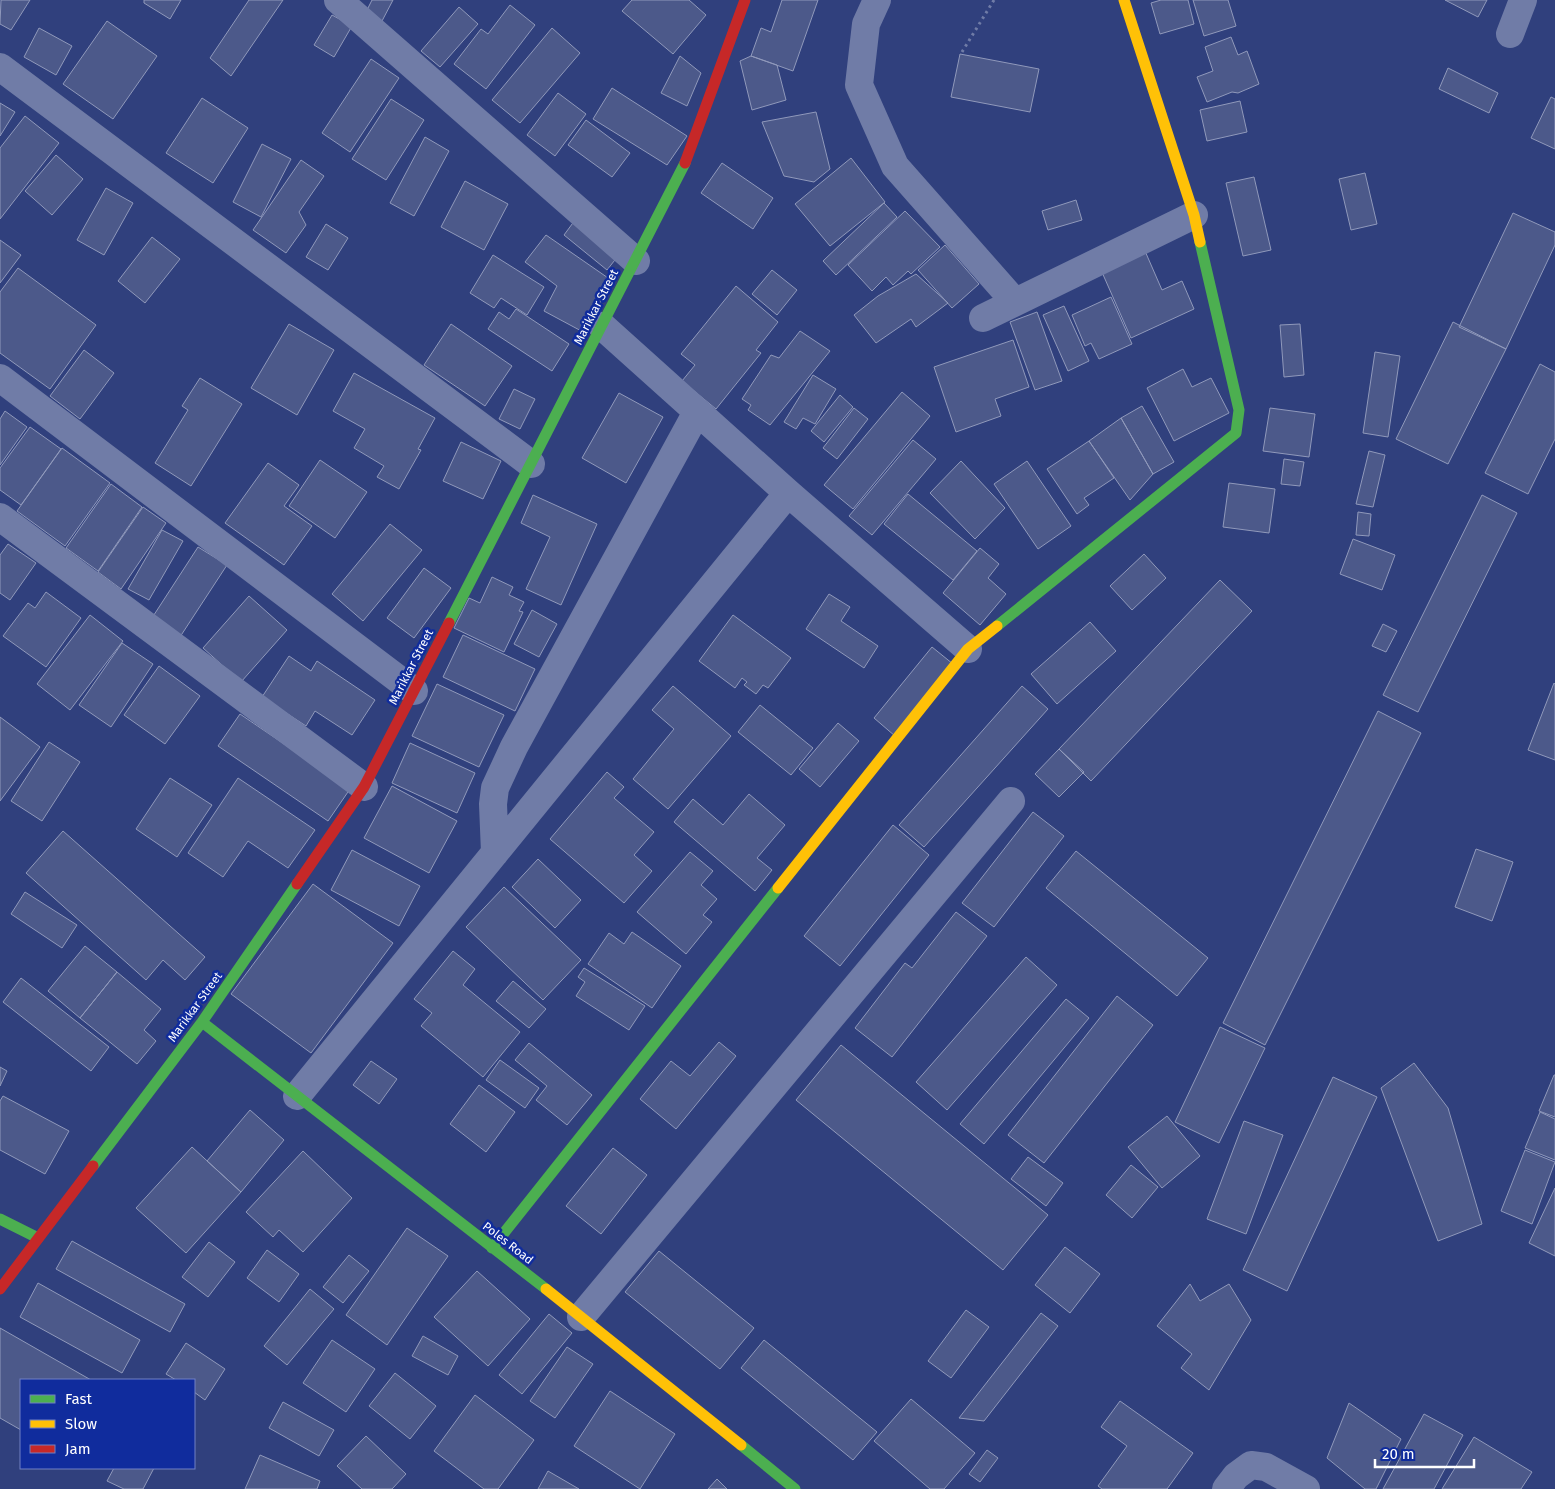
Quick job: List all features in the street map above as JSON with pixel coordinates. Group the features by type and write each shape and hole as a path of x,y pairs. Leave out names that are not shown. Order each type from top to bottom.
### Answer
{"street":[{"path":"338,0 636,261"},
{"name":"Marikkar Street","path":"0,1288 202,1022 364,787 684,167 745,0"},
{"path":"877,0 866,24 860,85 895,166 1015,302"},
{"path":"492,1248 968,649 1236,433 1240,410 1194,215 1124,0"},
{"path":"1510,34 1524,0"},
{"path":"0,67 531,464"},
{"path":"983,318 1194,215"},
{"path":"602,326 788,493 968,649"},
{"path":"0,378 414,691"},
{"path":"495,853 494,796 514,747 697,412"},
{"path":"297,1096 788,493"},
{"path":"0,517 364,787"},
{"path":"581,1317 1011,801"},
{"name":"Poles Road","path":"202,1022 581,1317 795,1489"},
{"path":"0,1219 38,1238"},
{"path":"1226,1489 1236,1476 1251,1465 1266,1467 1306,1489"}],"path":[{"path":"962,52 994,0"}],"building":[{"path":"1,0 30,0 11,30 0,24"},
{"path":"144,0 181,0 170,19 144,3"},
{"path":"249,0 283,0 231,76 210,58"},
{"path":"372,0 393,0 382,21 366,12"},
{"path":"632,0 689,0 706,15 673,54 622,11"},
{"path":"782,0 818,0 793,71 751,56 761,28 771,32"},
{"path":"1161,0 1188,0 1194,24 1160,34 1151,3"},
{"path":"1193,0 1228,0 1236,26 1204,36"},
{"path":"1445,0 1487,0 1478,17"},
{"path":"510,5 535,25 486,89 454,64 481,29 488,34"},
{"path":"459,7 478,24 440,67 421,51"},
{"path":"332,15 352,26 334,57 314,45"},
{"path":"107,21 157,56 113,119 63,84"},
{"path":"39,28 72,46 56,75 24,57"},
{"path":"552,28 580,53 520,123 492,100"},
{"path":"1231,37 1238,55 1247,51 1259,84 1238,93 1232,92 1207,102 1197,77 1213,71 1205,47"},
{"path":"960,54 1039,69 1030,112 951,97"},
{"path":"680,56 701,73 687,106 661,93"},
{"path":"751,56 777,65 786,100 752,110 740,61"},
{"path":"371,59 399,78 350,152 322,133"},
{"path":"1448,68 1498,93 1489,113 1439,89"},
{"path":"612,88 687,136 667,165 593,119"},
{"path":"558,93 586,114 555,156 527,135"},
{"path":"1551,97 1555,99 1555,149 1531,138"},
{"path":"202,98 248,128 213,183 166,153"},
{"path":"391,99 424,120 386,180 352,159"},
{"path":"1240,101 1247,132 1207,141 1200,110"},
{"path":"0,103 15,112 0,136"},
{"path":"816,112 830,169 814,182 784,176 762,122"},
{"path":"25,116 59,143 0,219 0,148"},
{"path":"586,120 630,153 612,177 568,145"},
{"path":"425,137 449,151 414,216 390,203"},
{"path":"262,144 291,159 261,217 233,202"},
{"path":"56,155 83,179 52,215 25,191"},
{"path":"851,158 885,202 830,246 795,204"},
{"path":"301,160 324,176 299,212 306,225 286,253 253,230"},
{"path":"722,163 773,198 753,229 701,193"},
{"path":"1365,173 1377,224 1351,230 1339,179"},
{"path":"1254,177 1271,250 1243,256 1226,183"},
{"path":"465,181 508,204 484,250 441,227"},
{"path":"106,188 133,203 104,255 77,240"},
{"path":"1076,200 1082,220 1048,230 1042,211"},
{"path":"884,203 897,217 836,275 823,261"},
{"path":"905,211 940,247 911,274 908,271 893,285 886,277 872,291 848,265"},
{"path":"1513,213 1555,232 1555,245 1506,349 1459,327"},
{"path":"578,216 622,251 607,270 564,235"},
{"path":"326,224 348,238 328,270 306,257"},
{"path":"546,235 611,280 585,333 544,311 557,286 525,262"},
{"path":"152,237 180,259 145,303 118,281"},
{"path":"0,240 21,255 0,283"},
{"path":"945,245 979,284 952,308 918,270"},
{"path":"1145,251 1162,290 1182,281 1194,309 1131,338 1101,270"},
{"path":"493,255 544,287 527,315 501,298 494,308 470,293"},
{"path":"18,268 96,325 50,389 0,353 0,292"},
{"path":"772,270 797,290 777,315 752,294"},
{"path":"916,274 948,303 916,327 911,319 876,343 854,315 878,296"},
{"path":"736,286 778,322 756,350 761,353 716,409 682,381 695,365 681,354"},
{"path":"1111,297 1132,344 1099,359 1091,343 1085,346 1072,315"},
{"path":"1064,306 1089,361 1068,371 1043,315"},
{"path":"516,309 569,344 552,371 488,329 499,312 509,319"},
{"path":"1037,312 1062,381 1035,390 1010,322"},
{"path":"1453,322 1506,349 1448,464 1396,439"},
{"path":"289,324 334,350 297,415 251,388"},
{"path":"451,324 512,366 485,406 424,365"},
{"path":"1300,324 1304,375 1284,377 1280,325"},
{"path":"800,331 830,351 770,425 748,410 751,405 742,399 771,355 779,358"},
{"path":"1013,340 1029,387 995,399 1001,416 956,432 934,367"},
{"path":"84,350 114,373 80,419 50,396"},
{"path":"1375,352 1400,356 1388,437 1363,433"},
{"path":"1540,364 1555,372 1555,439 1528,494 1485,473"},
{"path":"1183,369 1192,387 1211,378 1229,413 1174,441 1147,388"},
{"path":"354,373 435,418 418,449 421,450 399,489 377,477 384,466 354,448 365,429 333,411"},
{"path":"813,375 836,389 815,424 803,418 796,429 784,422"},
{"path":"200,378 242,404 191,486 155,463 188,410 182,406"},
{"path":"514,389 535,399 520,429 499,419"},
{"path":"902,392 930,416 853,509 824,485"},
{"path":"619,393 663,417 626,483 582,458"},
{"path":"840,395 853,407 824,442 811,431"},
{"path":"1142,406 1174,462 1153,474 1121,418"},
{"path":"854,408 868,419 837,459 823,448"},
{"path":"1270,408 1315,414 1309,457 1263,451"},
{"path":"5,411 27,427 0,465 0,419"},
{"path":"1121,418 1153,474 1130,500 1089,441"},
{"path":"30,427 61,449 21,505 0,490 0,468"},
{"path":"913,440 936,459 872,535 849,516"},
{"path":"1089,441 1114,478 1084,498 1089,505 1077,514 1047,469"},
{"path":"461,442 501,461 483,499 443,481"},
{"path":"62,448 110,483 65,546 17,511"},
{"path":"1369,451 1385,455 1373,507 1356,504"},
{"path":"1284,459 1304,462 1300,486 1281,484"},
{"path":"320,460 367,492 335,538 289,506"},
{"path":"961,461 1005,508 975,539 930,493"},
{"path":"1027,461 1071,526 1038,549 994,484"},
{"path":"268,463 299,485 284,506 312,526 284,565 225,523"},
{"path":"1229,483 1275,489 1269,533 1223,527"},
{"path":"111,484 142,507 98,571 66,548"},
{"path":"908,494 977,551 953,580 884,524"},
{"path":"533,495 597,524 561,605 526,589 550,537 521,523"},
{"path":"1482,495 1517,513 1418,712 1383,695"},
{"path":"143,507 166,523 121,589 98,572"},
{"path":"1358,512 1371,514 1369,536 1356,535"},
{"path":"390,524 422,550 363,621 332,594"},
{"path":"162,530 183,541 149,600 128,589"},
{"path":"1353,539 1395,555 1382,590 1340,574"},
{"path":"8,544 36,563 10,600 0,593 0,555"},
{"path":"198,547 227,565 178,640 150,621"},
{"path":"980,548 999,564 988,578 1006,594 980,625 943,593"},
{"path":"1144,554 1166,578 1132,610 1110,586"},
{"path":"424,568 451,588 414,638 387,618"},
{"path":"492,577 513,587 509,595 524,602 519,611 523,612 504,652 454,628 469,598 480,603"},
{"path":"1220,580 1252,611 1091,781 1059,749"},
{"path":"46,592 81,618 46,667 3,636 28,603 35,608"},
{"path":"829,594 850,607 841,621 878,646 864,668 806,629"},
{"path":"249,596 287,630 241,682 203,648"},
{"path":"532,610 557,624 539,657 514,644"},
{"path":"90,615 123,641 70,710 37,684"},
{"path":"733,615 791,658 768,688 763,685 756,694 744,685 747,682 742,678 735,688 699,661"},
{"path":"1090,622 1116,651 1057,704 1031,674"},
{"path":"1383,624 1397,631 1386,652 1372,646"},
{"path":"463,635 535,669 515,711 443,677"},
{"path":"122,643 153,664 111,727 79,705"},
{"path":"932,647 953,664 895,736 874,718"},
{"path":"289,656 311,671 317,661 375,700 352,735 315,711 306,726 262,697"},
{"path":"159,666 200,696 165,744 124,715"},
{"path":"437,684 504,715 479,767 412,736"},
{"path":"1555,684 1555,760 1528,750"},
{"path":"673,686 731,736 668,809 633,779 674,729 652,710"},
{"path":"1022,686 1048,709 924,847 899,825"},
{"path":"760,705 813,748 791,775 738,732"},
{"path":"1378,711 1421,733 1265,1045 1223,1023"},
{"path":"240,714 350,789 328,821 218,746"},
{"path":"0,717 40,747 0,801"},
{"path":"838,723 859,741 820,787 799,769"},
{"path":"49,742 80,762 42,821 11,801"},
{"path":"410,743 475,773 457,813 392,783"},
{"path":"1059,749 1084,772 1059,797 1035,774"},
{"path":"607,772 624,787 614,798 654,832 634,855 652,871 624,903 550,839"},
{"path":"170,778 212,805 177,857 136,829"},
{"path":"238,778 315,830 288,868 248,841 223,877 188,853"},
{"path":"392,786 457,821 429,873 364,838"},
{"path":"749,794 785,825 757,858 772,870 755,891 674,822 693,799 723,825"},
{"path":"1033,812 1064,836 994,927 962,903"},
{"path":"893,825 929,855 840,966 804,936"},
{"path":"63,831 205,957 185,980 163,960 146,980 26,873"},
{"path":"1476,849 1513,862 1492,921 1455,907"},
{"path":"352,850 420,886 399,926 331,890"},
{"path":"1076,851 1208,958 1177,996 1046,888"},
{"path":"690,852 713,871 701,885 717,899 703,915 712,922 686,954 637,912"},
{"path":"538,859 581,900 555,928 512,887"},
{"path":"313,884 393,943 311,1053 231,994"},
{"path":"504,887 581,960 543,1000 466,927"},
{"path":"25,892 77,925 62,948 11,914"},
{"path":"956,912 987,936 892,1057 855,1028 905,963 912,968"},
{"path":"632,932 681,966 652,1008 588,964 609,933 624,944"},
{"path":"85,946 117,972 80,1018 48,991"},
{"path":"453,951 475,969 463,985 520,1032 483,1077 421,1026 432,1013 414,999"},
{"path":"1026,957 1057,985 947,1110 916,1082"},
{"path":"584,968 645,1006 629,1030 576,996 585,982 578,977"},
{"path":"117,972 161,1009 144,1030 156,1041 137,1064 80,1018"},
{"path":"21,978 109,1047 91,1071 3,1002"},
{"path":"513,981 546,1009 529,1028 496,1001"},
{"path":"1117,996 1153,1025 1044,1163 1008,1135"},
{"path":"1066,999 1089,1018 984,1144 960,1124"},
{"path":"1220,1027 1265,1048 1219,1143 1175,1122"},
{"path":"719,1042 736,1056 676,1129 640,1099 671,1061 690,1076"},
{"path":"529,1043 592,1095 567,1125 536,1100 547,1086 515,1060"},
{"path":"841,1045 1048,1215 1003,1270 796,1100"},
{"path":"500,1060 539,1088 525,1108 486,1080"},
{"path":"371,1061 397,1079 379,1104 353,1085"},
{"path":"1414,1063 1448,1108 1482,1224 1438,1241 1381,1088"},
{"path":"0,1067 7,1071 0,1086"},
{"path":"1555,1075 1555,1117 1539,1111"},
{"path":"1333,1077 1377,1097 1287,1291 1243,1270"},
{"path":"479,1085 515,1112 486,1152 450,1124"},
{"path":"3,1096 69,1131 45,1174 0,1150 0,1101"},
{"path":"250,1110 284,1140 241,1192 207,1161"},
{"path":"1540,1112 1555,1119 1555,1160 1525,1148"},
{"path":"1167,1116 1200,1156 1162,1188 1128,1147"},
{"path":"1244,1121 1283,1135 1246,1234 1207,1219"},
{"path":"192,1147 241,1192 186,1253 136,1208"},
{"path":"613,1148 647,1175 601,1234 566,1206"},
{"path":"1525,1150 1555,1162 1532,1224 1501,1211"},
{"path":"303,1151 352,1198 303,1252 279,1230 273,1237 246,1212"},
{"path":"1028,1157 1063,1183 1046,1206 1011,1179"},
{"path":"1131,1165 1158,1187 1132,1218 1106,1195"},
{"path":"1555,1188 1555,1256 1529,1243"},
{"path":"407,1228 448,1256 387,1345 346,1315"},
{"path":"72,1241 185,1304 170,1332 56,1269"},
{"path":"209,1242 235,1262 208,1297 182,1277"},
{"path":"1065,1247 1100,1274 1070,1313 1035,1285"},
{"path":"267,1250 299,1274 279,1302 247,1278"},
{"path":"659,1251 754,1328 720,1369 625,1292"},
{"path":"349,1255 369,1271 343,1303 323,1287"},
{"path":"477,1271 530,1319 488,1366 434,1317"},
{"path":"38,1283 140,1340 122,1373 20,1317"},
{"path":"1190,1284 1200,1301 1229,1284 1251,1320 1209,1390 1181,1368 1192,1354 1157,1326"},
{"path":"310,1289 334,1309 287,1365 264,1346"},
{"path":"966,1310 989,1327 951,1378 928,1361"},
{"path":"1041,1313 1058,1326 984,1421 959,1418"},
{"path":"549,1314 572,1333 522,1394 499,1375"},
{"path":"0,1328 89,1379 20,1379 20,1429 0,1418"},
{"path":"423,1336 458,1356 448,1375 412,1356"},
{"path":"332,1340 375,1369 346,1412 303,1383"},
{"path":"764,1340 877,1432 853,1460 741,1368"},
{"path":"186,1343 225,1369 205,1400 195,1393 195,1379 174,1379 166,1374"},
{"path":"567,1347 593,1364 555,1418 530,1401"},
{"path":"395,1373 436,1406 410,1439 369,1406"},
{"path":"610,1391 675,1434 640,1489 574,1446"},
{"path":"475,1395 534,1440 498,1489 484,1489 434,1451"},
{"path":"911,1399 975,1453 944,1489 930,1489 874,1441"},
{"path":"1120,1401 1193,1453 1167,1489 1102,1489 1098,1486 1127,1446 1101,1427"},
{"path":"283,1402 334,1430 319,1456 269,1428"},
{"path":"1349,1403 1401,1439 1376,1489 1365,1489 1327,1458"},
{"path":"1424,1414 1463,1435 1434,1489 1383,1489"},
{"path":"366,1436 406,1474 392,1489 362,1489 337,1466"},
{"path":"1474,1437 1532,1472 1521,1489 1442,1489"},
{"path":"987,1450 998,1458 980,1482 969,1474"},
{"path":"260,1455 320,1481 317,1489 245,1489"},
{"path":"113,1469 153,1469 143,1489 124,1489 107,1481"},
{"path":"548,1471 579,1489 538,1489"},
{"path":"717,1479 727,1489 708,1489"}],"traffic: fast":[{"path":"449,623 685,163"},
{"path":"997,626 1236,433 1239,410 1200,242"},
{"path":"93,1166 202,1022 297,884"},
{"path":"492,1248 778,888"},
{"path":"202,1022 546,1289"},
{"path":"0,1219 38,1238"},
{"path":"741,1445 795,1489"}],"traffic: slow":[{"path":"1124,0 1194,215 1200,242"},
{"path":"778,888 968,649 997,626"},
{"path":"546,1289 741,1445"}],"traffic: jam":[{"path":"685,163 745,0"},
{"path":"297,884 364,787 449,623"},
{"path":"0,1289 93,1166"}]}
